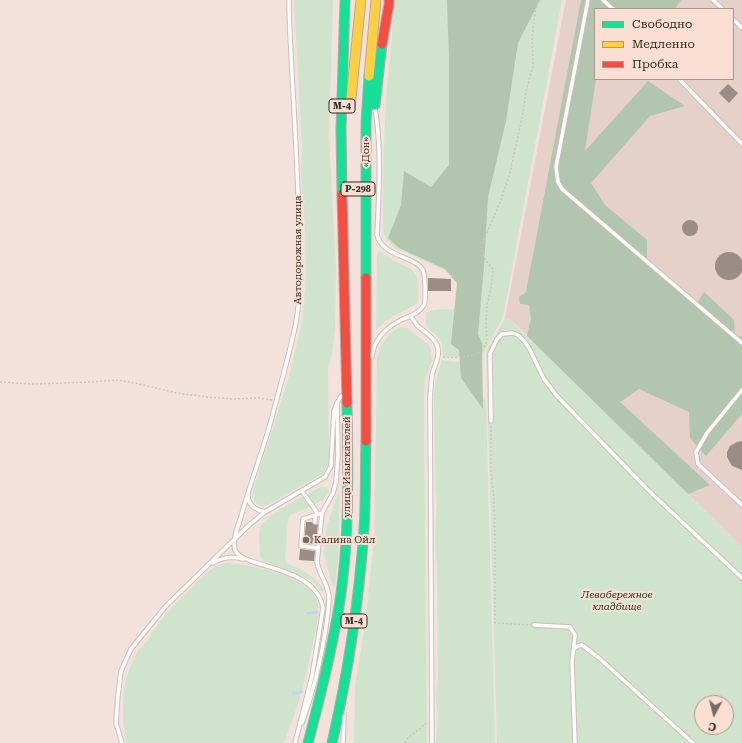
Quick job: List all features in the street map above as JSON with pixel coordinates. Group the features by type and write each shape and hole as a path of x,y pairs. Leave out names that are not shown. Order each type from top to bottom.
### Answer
{"main road":[{"name":"М-4","path":"344,260 341,129 345,0"},
{"name":"Р-298","path":"344,260 351,98 361,0"},
{"name":"Р-298","path":"366,329 360,278 358,143 360,84 368,0"},
{"name":"«Дон»","path":"366,329 366,122 370,49 376,0"},
{"path":"366,329 371,284 372,184 375,108 382,44 389,2"},
{"name":"улица Изыскателей","path":"308,743 323,686 339,606 344,562 348,482 344,260"},
{"name":"улица Изыскателей","path":"334,740 344,690 363,552 365,501 366,329"}],"lane":[{"name":"Автодорожная улица","path":"235,540 272,418 275,401 294,333 297,315 299,286 298,186 289,0"},
{"path":"588,0 556,167 558,182 562,189 742,343"},
{"path":"603,0 612,8"},
{"path":"714,0 722,8"},
{"path":"734,20 742,28"},
{"path":"680,80 742,144"},
{"path":"371,364 372,353 380,336 400,320 419,311 424,304 424,273 419,265 388,251 379,243 377,235 379,131 375,108"},
{"path":"411,316 416,325 433,339 437,347 439,357 432,374 430,397 432,743"},
{"path":"491,421 490,354 497,339 502,334 513,333 518,335 529,348 544,379 557,396 648,490 742,578"},
{"path":"122,743 116,724 118,695 121,671 131,649 166,606 248,526 265,512 325,476 331,466 334,411 346,388"},
{"path":"366,423 371,389"},
{"path":"742,390 707,433 696,452 698,464 742,505"},
{"path":"315,522 318,514 333,493 336,482 338,455 337,403"},
{"path":"249,490 249,503 253,507 265,512"},
{"path":"295,743 316,681 321,659 328,606 327,587 318,567 318,514 302,491"},
{"path":"318,514 303,519 301,546 318,548"},
{"path":"309,517 309,522"},
{"path":"235,540 235,549 241,557 280,569 300,578 310,585 322,601 323,608 312,676 295,743"},
{"path":"204,569 221,558 237,558 252,561"},
{"path":"534,625 570,627 575,635 572,662 574,743"},
{"path":"574,649 578,646 582,646 599,658 693,743"},
{"path":"303,743 323,686"},
{"path":"313,743 323,686"},
{"path":"328,743 344,690"},
{"path":"339,743 344,690"},
{"path":"343,743 344,690"}],"path":[{"path":"439,357 467,357 482,351 487,341 487,305 493,269 486,262 482,252 482,244 501,200 510,173 523,113 526,91 533,66 534,53 532,38 538,0"},
{"path":"0,382 33,384 118,380 207,398 234,400 259,398 275,401"},
{"path":"491,421 491,472 494,498 495,546 495,623 534,625"},
{"path":"404,743 432,719"}],"shaded area":[{"path":"566,0 742,0 742,547 510,319 505,318"}],"green space":[{"path":"294,0 333,0 329,138 336,267 335,327 332,355 328,368 329,458 327,468 322,474 268,505 261,506 254,500 253,491 290,373 302,322 306,274 305,229 301,172 302,147"},
{"path":"395,0 562,0 503,317 484,352 475,357 459,282 444,270 393,247 383,232 383,170 386,100"},
{"path":"447,0 540,0 518,43 506,121 488,197 478,334 482,343 483,409 461,378 459,350 451,344 457,283 445,269 399,248 388,238 401,205 404,171 431,187 449,165 449,59"},
{"path":"581,0 681,0 676,8 594,8 594,80 596,80 585,151 648,81 685,106 650,116 591,183 605,205 647,240 647,264 696,305 704,292 734,320 735,338 742,336 742,414 706,456 690,438 689,412 639,389 620,402 710,485 688,494 527,336 531,318 529,305 520,304 519,297 526,292"},
{"path":"379,251 413,271 418,283 418,301 416,304 387,320 376,330 377,253"},
{"path":"458,309 461,357 443,356 442,344 439,338 426,326 426,313 436,310"},
{"name":"Левобережное кладбище","path":"505,318 510,319 742,547 742,743 497,743 486,352"},
{"path":"404,327 429,345 432,361 425,379 424,398 427,743 354,743 355,687 365,624 374,541 377,358 386,338 394,330"},
{"path":"442,360 454,362 463,361 486,402 495,743 436,743 438,717 436,697 438,677 437,568 435,541 437,502 434,398 435,385"},
{"path":"321,487 325,487 329,490 324,498 319,502 291,515 288,519 285,559 287,563 318,581 324,591 323,592 311,580 264,561 260,556 259,538 260,528 269,517 287,505"},
{"path":"338,493 340,495 338,557 335,587 333,588 324,554 326,529"},
{"path":"227,563 250,566 276,572 289,577 309,590 316,598 318,603 318,618 305,680 284,743 127,743 123,720 125,685 132,662 138,651 148,640 166,614 201,578 215,567"}],"building":[{"path":"728,84 738,93 729,103 719,93"},
{"path":"690,220 696,222 698,228 696,234 690,236 684,234 682,228 684,222"},
{"path":"729,252 739,256 743,266 739,276 729,280 719,276 715,266 719,256"},
{"path":"428,278 451,279 451,291 428,291"},
{"path":"742,441 742,470 732,466 727,457 727,452 730,446"},
{"path":"306,522 312,522 315,525 318,524 316,544 304,543"},
{"path":"300,549 315,551 314,561 299,560"}],"waterway":[{"path":"308,613 318,612"},
{"path":"293,693 302,692"}],"railway":[{"path":"734,58 742,65"},
{"path":"734,67 742,75"}],"traffic: fast":[{"path":"342,194 341,129 345,0"},
{"path":"375,105 382,44"},
{"path":"366,278 366,122 369,76"},
{"path":"308,743 329,658 343,582 348,505 347,403"},
{"path":"332,743 348,664 356,610 365,518 366,441"}],"traffic: slow":[{"path":"350,108 361,0"},
{"path":"369,76 376,0"}],"traffic: jam":[{"path":"382,44 389,4"},
{"path":"342,194 347,403"},
{"path":"366,278 366,441"}],"place":[{"name":"Калина Ойл","path":"306,540"}]}
